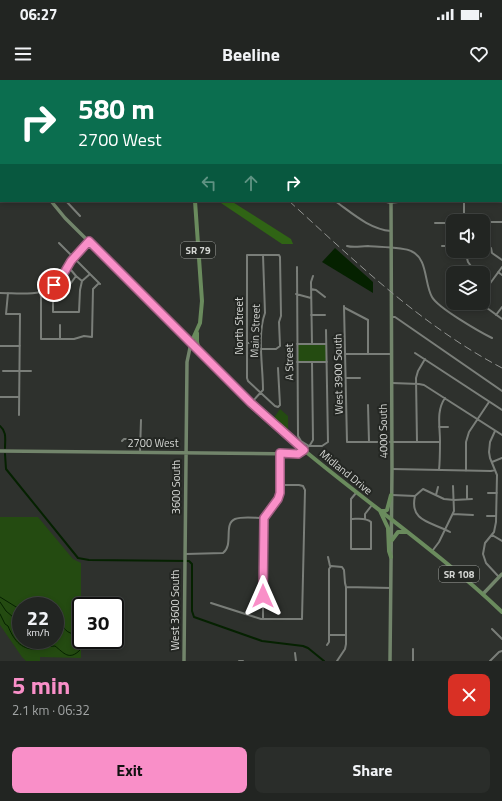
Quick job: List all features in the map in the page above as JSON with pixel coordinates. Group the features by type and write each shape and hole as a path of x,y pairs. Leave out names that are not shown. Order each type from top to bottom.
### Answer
{"main road":[{"name":"SR 79","path":"191,343 197,330 202,311 195,202"},
{"path":"197,330 199,351"},
{"name":"Midland Drive","path":"191,343 251,403 304,450 483,594 502,612"},
{"path":"391,495 387,510 380,511 387,524 389,551 392,557"},
{"path":"392,540 398,532 406,532"}],"street":[{"name":"Midland Drive","path":"52,202 65,218 191,343"},
{"path":"336,202 372,226 380,230 392,231"},
{"name":"4000 South","path":"390,202 392,231 392,588 390,661"},
{"path":"464,202 464,214"},
{"path":"69,204 80,216"},
{"path":"490,222 502,222"},
{"path":"434,223 446,223"},
{"path":"0,293 40,292 55,284 74,258 89,241"},
{"path":"40,292 40,339 74,339 84,336 92,337 93,289 99,283 59,243"},
{"path":"347,246 370,246 410,250 417,255 422,262 430,292 435,301 492,338"},
{"path":"491,248 492,253 502,260"},
{"name":"North Street","path":"263,254 246,254 247,378 248,381 275,406 278,407 280,405 278,368"},
{"path":"262,349 278,349 280,346 279,322 281,316 279,254 263,254"},
{"name":"Main Street","path":"261,392 263,390 263,254"},
{"name":"A Street","path":"297,267 298,436 301,441 309,446"},
{"path":"490,284 502,267"},
{"path":"71,270 82,281"},
{"path":"498,272 502,275"},
{"path":"76,276 63,294 52,300 53,312 79,312 82,281 90,274"},
{"path":"48,276 63,294"},
{"path":"312,276 312,344"},
{"path":"311,289 316,290 325,297"},
{"path":"8,293 6,314 20,314 19,415"},
{"path":"296,294 311,298"},
{"name":"West 3900 South","path":"368,354 368,320 345,307 347,442 369,442"},
{"path":"496,315 502,307"},
{"path":"489,310 502,319"},
{"path":"311,315 325,315"},
{"path":"392,317 395,317 502,390"},
{"path":"60,325 60,338"},
{"path":"309,446 322,446 326,445 328,442 326,330"},
{"name":"3600 South","path":"185,561 187,362 191,343"},
{"path":"247,343 262,343"},
{"path":"297,344 326,344"},
{"path":"0,346 20,346"},
{"path":"346,354 392,354"},
{"path":"415,354 425,359 502,410"},
{"path":"416,442 417,374 425,359"},
{"path":"297,362 327,362"},
{"path":"304,450 313,440 312,362"},
{"path":"3,371 31,371"},
{"path":"346,378 360,378"},
{"path":"392,384 416,384 429,387 495,432 502,435"},
{"path":"251,403 261,392"},
{"path":"0,397 19,397"},
{"path":"439,470 439,410 445,398"},
{"path":"466,471 466,442 469,432 489,402"},
{"path":"368,405 369,442 440,442"},
{"path":"140,452 141,420"},
{"path":"439,427 448,427"},
{"path":"483,594 500,576 486,563 483,554 486,539 492,535 496,528 497,475 489,452 490,442 495,432"},
{"path":"122,441 124,439 141,439"},
{"name":"2700 West","path":"0,451 298,454 304,450"},
{"path":"263,619 264,518 278,499 280,485 280,453"},
{"path":"492,462 502,458"},
{"path":"392,469 466,471 496,470"},
{"path":"211,603 263,619 302,619 305,490 303,486 280,485"},
{"path":"431,552 439,542 455,508 453,486"},
{"path":"467,486 467,499"},
{"path":"436,495 438,487"},
{"path":"391,495 415,496 423,489 444,499 472,499"},
{"path":"351,519 365,519 370,521 371,549 351,549 351,519 351,500 356,493"},
{"path":"488,493 497,493"},
{"path":"415,496 414,510 417,516 450,532"},
{"path":"365,519 365,514 372,505"},
{"path":"453,514 472,515"},
{"path":"487,516 496,516"},
{"path":"185,554 220,554 225,552 228,546 229,526 231,521 236,519 264,518"},
{"path":"492,535 502,541"},
{"path":"327,645 329,642 330,567 328,558"},
{"name":"West 3600 South","path":"184,661 185,561"},
{"path":"330,567 341,566 344,568 346,587 345,649 337,661"},
{"path":"346,587 392,588"},
{"path":"492,629 502,639"},
{"path":"329,635 346,635"},
{"path":"413,649 413,661"},
{"path":"490,661 502,651"},
{"path":"296,653 296,661"}],"green space":[{"path":"219,202 233,202 291,239 293,244 282,244"},
{"path":"298,344 326,344 326,362 298,362"},
{"path":"280,409 288,416 288,433 273,419"},
{"path":"0,517 38,517 73,559 81,563 81,597 72,597 72,649 81,649 81,658 40,657 40,661 26,661 16,649 64,649 64,597 12,597 12,642 0,625"}],"shaded area":[{"path":"335,248 373,282 373,293 322,262"}],"waterway":[{"path":"0,426 5,433 5,448"},
{"path":"5,454 6,469 78,558 89,560 189,561 192,564 192,611 194,617 262,641 303,646 308,648 324,661"},
{"path":"0,597 12,604"},
{"path":"0,602 6,611 12,616"},
{"path":"0,614 12,635"},
{"path":"59,649 67,655 73,655 80,650 80,641 74,634 70,633 64,628"}],"railway":[{"path":"290,202 365,270 417,313 472,351 502,368"}],"route":[{"path":"54,285 61,278 71,261 89,241 251,403 304,450 298,454 280,453 280,493 278,499 264,518 263,596"}]}
